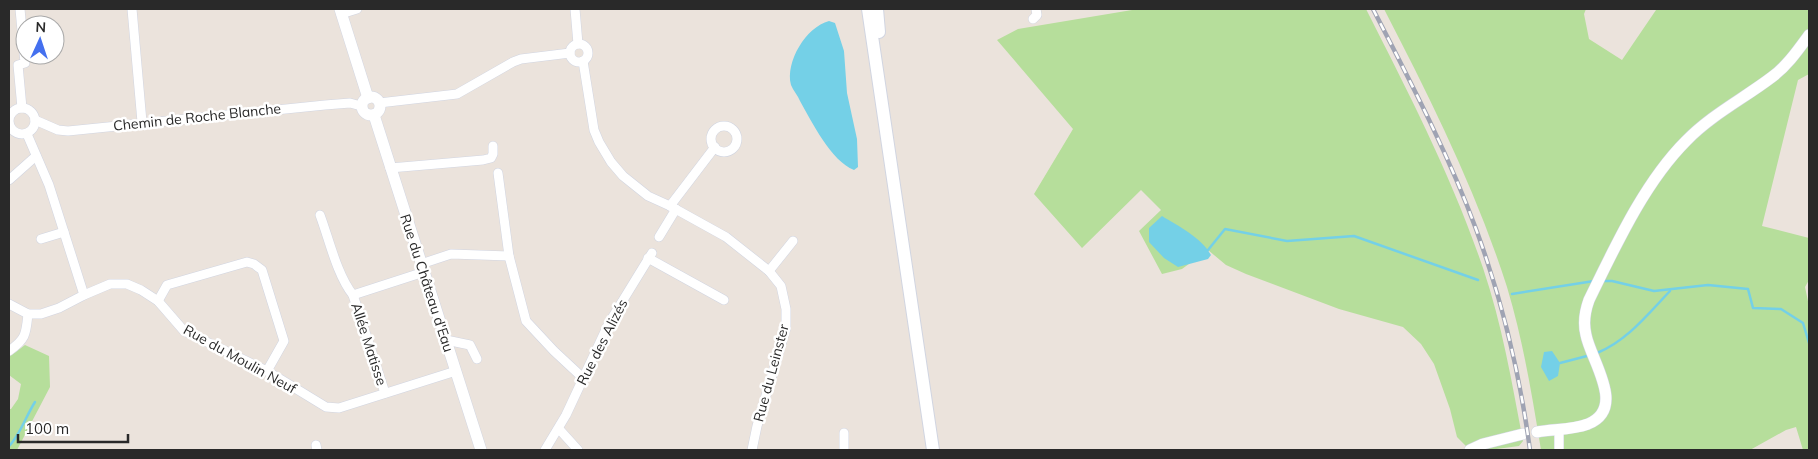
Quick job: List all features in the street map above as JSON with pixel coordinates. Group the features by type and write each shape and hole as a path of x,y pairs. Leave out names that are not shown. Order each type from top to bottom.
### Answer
{"main road":[{"path":"868,9 933,450"},
{"path":"877,9 882,101"}],"street":[{"path":"20,9 25,63 18,66 13,72 22,108"},
{"path":"132,9 142,122"},
{"path":"357,9 340,11 370,102"},
{"path":"575,9 578,44"},
{"path":"1033,19 1037,15 1036,9"},
{"path":"1538,432 1578,427 1590,423 1605,408 1607,396 1586,336 1586,310 1601,276 1648,191 1668,161 1686,141 1714,117 1778,72 1809,35"},
{"path":"578,44 583,45 588,52 587,57 584,60 574,61 570,53 571,48 578,44"},
{"name":"Chemin de Roche Blanche","path":"35,120 58,130 68,131 142,122 457,94 521,59 570,53"},
{"name":"Rue du Leinster","path":"584,60 590,116 599,142 622,176 648,196 726,237 769,271 782,286 786,309 786,328 761,410 752,450"},
{"name":"Rue du Château d'Eau","path":"370,102 365,114 374,115 481,450"},
{"path":"22,108 32,113 35,120 34,128 28,134 19,134 10,126 14,111 22,108"},
{"path":"28,134 49,185 84,295"},
{"path":"390,168 482,160 491,158 493,154 492,146"},
{"path":"659,237 673,208 715,147"},
{"path":"9,180 36,156"},
{"path":"498,173 509,256 526,321 583,378"},
{"name":"Allée Matisse","path":"320,215 347,288 353,295 385,393"},
{"path":"41,239 64,232"},
{"path":"769,271 793,241"},
{"name":"Allée Matisse","path":"353,295 423,268 451,254 509,256"},
{"name":"Rue des Alizés","path":"545,450 559,429 609,323 650,255 724,300"},
{"path":"158,301 167,285 247,262 254,264 262,270 284,341 267,372"},
{"name":"Rue du Moulin Neuf","path":"28,314 41,314 59,308 110,284 127,284 158,301 184,331 267,372 332,409 456,371"},
{"path":"9,304 28,314 25,336 20,343 9,351"},
{"path":"446,340 470,346 477,359"},
{"path":"559,429 578,450"},
{"path":"1559,429 1560,450"},
{"path":"844,433 844,450"},
{"path":"1470,450 1483,444 1523,434"}],"green space":[{"path":"1132,9 1366,9 1444,168 1483,268 1496,310 1511,376 1523,441 1519,446 1489,450 1470,450 1457,437 1450,409 1434,364 1421,344 1403,327 1339,309 1246,274 1226,265 1208,250 1182,269 1162,274 1139,231 1161,210 1141,190 1082,248 1034,194 1073,129 997,40 1018,29"},
{"path":"1384,9 1586,9 1584,14 1589,39 1622,60 1656,10 1809,9 1809,74 1798,80 1762,226 1809,238 1809,280 1805,287 1809,306 1809,450 1803,450 1796,427 1786,430 1750,450 1541,450 1531,388 1518,327 1495,251 1451,145"},
{"path":"25,345 49,356 50,387 17,450 9,450 9,409 18,399 21,384 9,375 9,357"}],"water":[{"path":"829,21 835,23 844,51 847,93 857,139 858,167 854,170 830,150 816,130 791,85 791,66 799,47 813,30"},
{"path":"1162,216 1189,232 1201,243 1211,255 1208,259 1178,267 1164,258 1149,242 1149,228"},
{"path":"1552,351 1560,363 1558,376 1549,381 1541,367 1544,352"}],"waterway":[{"path":"1208,250 1225,229 1287,241 1354,236 1478,280"},
{"path":"1512,294 1594,281"},
{"path":"1602,281 1612,281 1654,291 1708,285 1748,289 1753,308 1781,309 1803,323 1809,343"},
{"path":"1597,353 1608,348 1627,334 1670,291"},
{"path":"1560,363 1587,356"},
{"path":"9,446 35,402"}],"railway":[{"path":"1373,9 1441,145 1476,229 1494,283 1509,338 1530,450"}]}
